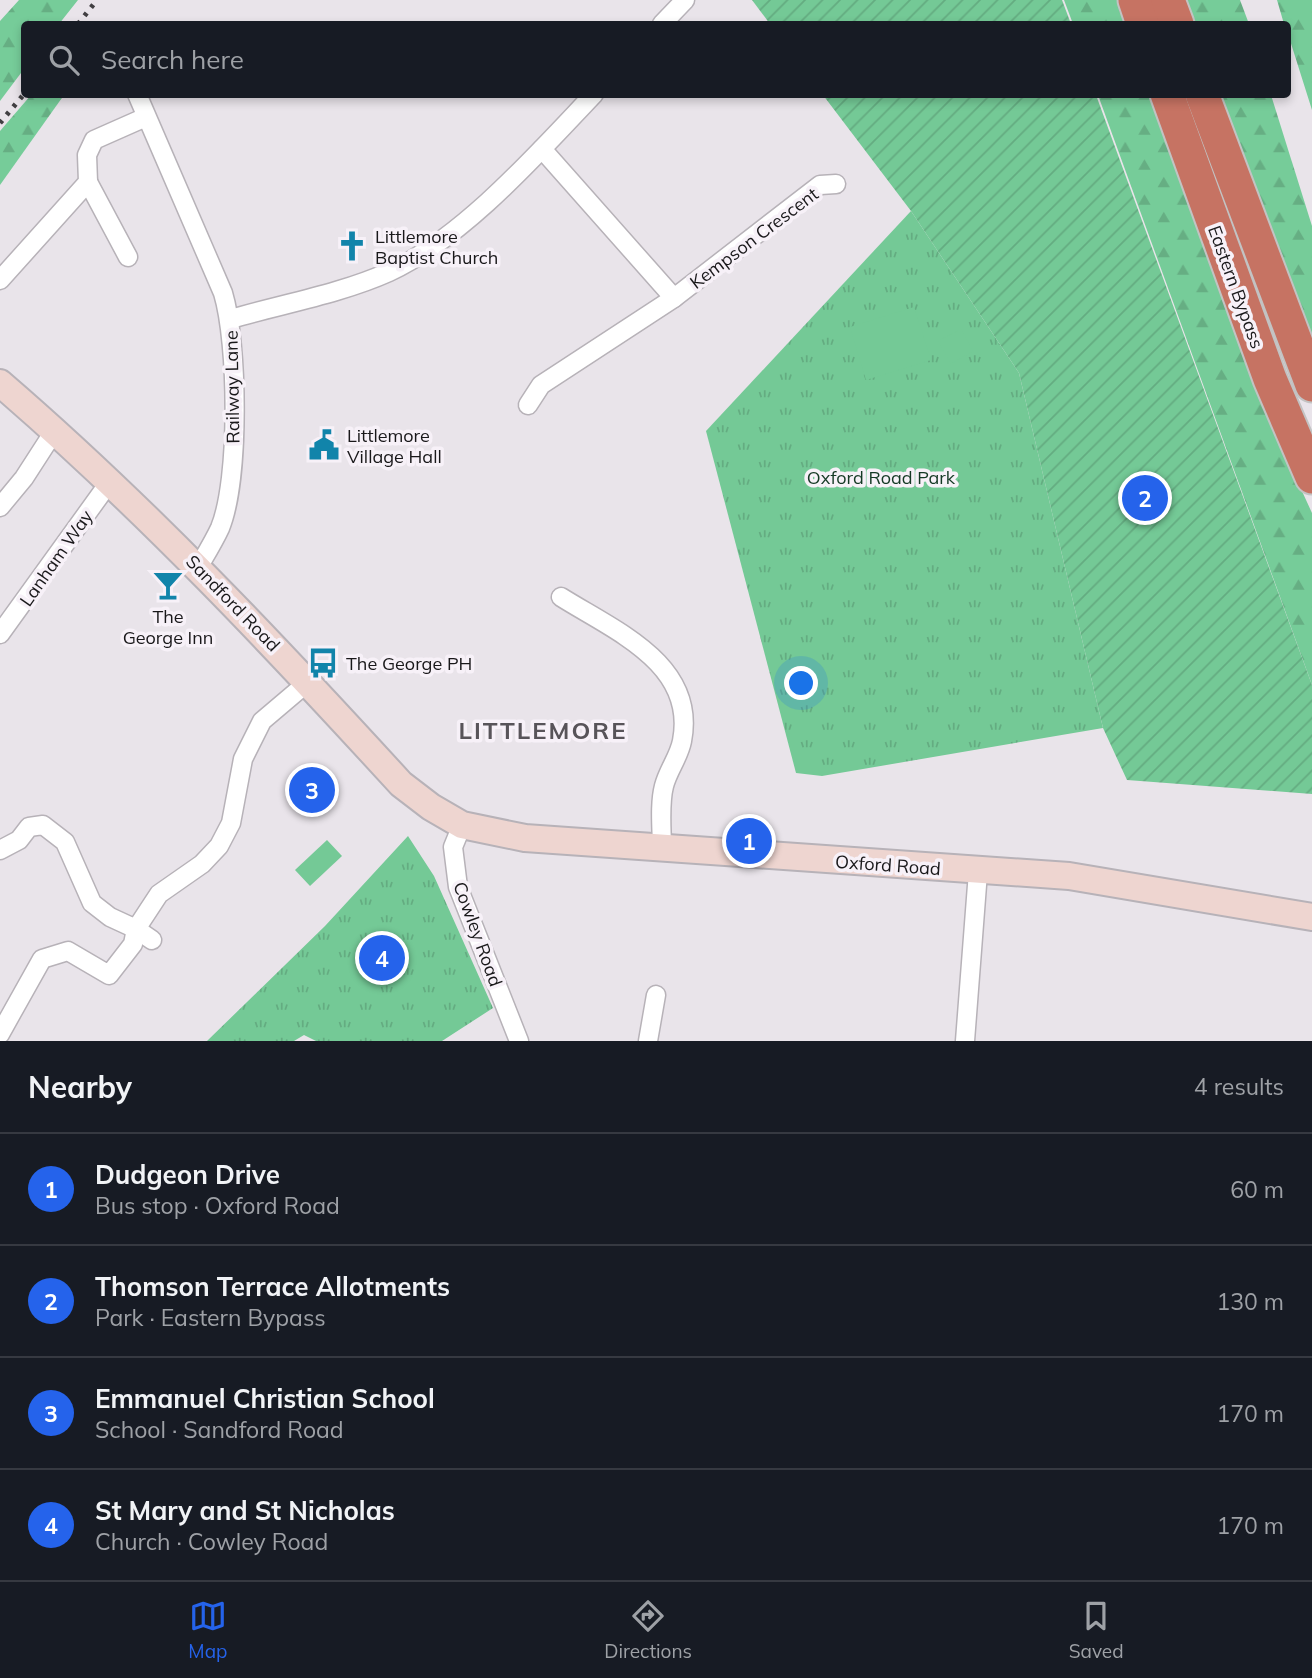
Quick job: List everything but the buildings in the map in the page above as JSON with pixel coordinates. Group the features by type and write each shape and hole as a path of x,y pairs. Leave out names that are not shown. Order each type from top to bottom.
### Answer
{"highway":[{"path":"1135,0 1142,21"},
{"path":"1168,0 1176,21"},
{"name":"Eastern Bypass","path":"1168,98 1270,379 1312,477"},
{"name":"Eastern Bypass","path":"1204,98 1312,385"}],"street":[{"path":"665,21 685,0"},
{"name":"Railway Lane","path":"139,98 223,293 231,319 234,454 230,492 220,528 199,566"},
{"path":"231,319 366,280 417,257 449,236 542,149 590,98"},
{"path":"128,257 88,182 87,155 94,140 146,117"},
{"name":"Kempson Crescent","path":"542,149 674,298"},
{"path":"0,280 88,182"},
{"name":"Kempson Crescent","path":"528,405 541,385 674,298 820,186 836,184"},
{"name":"Sandford Road","path":"0,383 111,480 199,566 401,784 461,825"},
{"path":"0,507 24,478 55,430"},
{"name":"Lanham Way","path":"0,634 111,480"},
{"path":"561,597 644,649 668,671 681,694 685,724 682,745 663,787 662,850"},
{"path":"0,1034 42,959 68,951 108,975 133,944 136,929 159,894 202,864 219,846 231,823 243,759 262,721 308,682"},
{"path":"0,850 19,840 29,827 43,825 65,842 92,903 110,917 152,940"},
{"name":"Oxford Road","path":"461,825 525,838 662,850 1092,879 1312,917"},
{"name":"Cowley Road","path":"461,825 453,847 458,887 519,1041"},
{"path":"965,1041 978,872"},
{"path":"648,1041 656,995"}],"green space":[{"path":"19,0 78,0 61,21 21,21 21,73 0,101 0,21"},
{"path":"752,0 1062,0 1070,21 768,21"},
{"path":"1064,0 1117,0 1124,21 1072,21"},
{"path":"1186,0 1240,0 1248,21 1193,21"},
{"path":"1277,0 1312,0 1312,110 1291,44 1291,21 1283,21"},
{"path":"28,98 62,98 0,185 0,131"},
{"path":"825,98 1097,98 1312,685 1312,794 1127,780 1103,728 1019,373 911,211"},
{"path":"1099,98 1150,98 1268,417 1312,513 1312,685"},
{"path":"1216,98 1272,98 1312,226 1312,345"},
{"name":"Oxford Road Park","path":"911,211 1019,373 1103,728 822,776 796,773 706,431"},
{"path":"914,307 931,360 866,380 850,327"},
{"path":"961,329 973,351 951,364 938,341"},
{"path":"408,836 434,876 493,1008 442,1041 316,1041 304,1035 294,1041 207,1041 325,926"},
{"path":"327,840 342,856 310,886 295,870"}],"railway":[{"path":"80,21 97,0"},
{"path":"0,123 21,98"}],"place":[{"name":"Littlemore Baptist Church","path":"352,246"},
{"name":"Littlemore Village Hall","path":"324,445"},
{"name":"Thomson Terrace Allotments","path":"1145,498"},
{"name":"The George Inn","path":"168,585"},
{"name":"The George PH","path":"323,663"},
{"name":"Emmanuel Christian School","path":"312,790"},
{"name":"Dudgeon Drive","path":"749,841"},
{"name":"St Mary and St Nicholas","path":"382,958"}],"district":[{"name":"LITTLEMORE","path":"543,730"}]}
